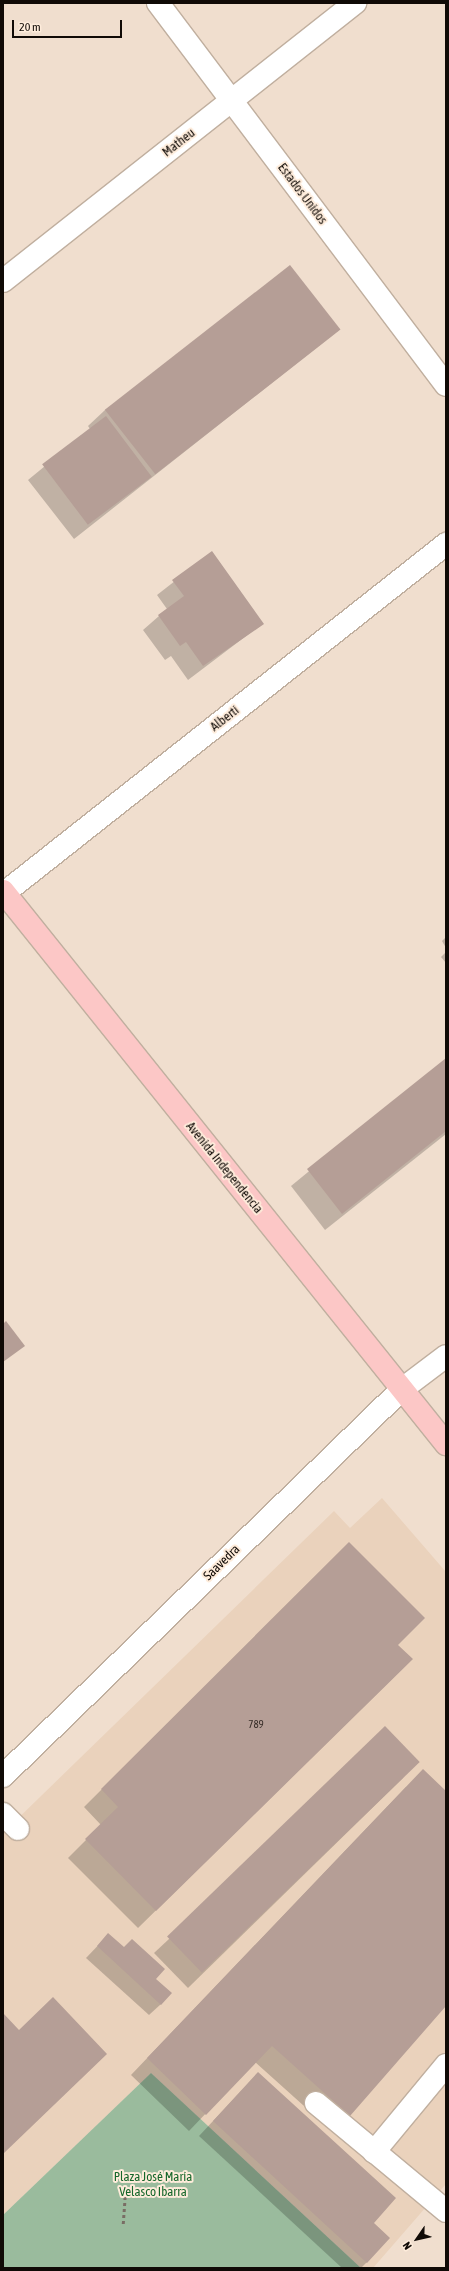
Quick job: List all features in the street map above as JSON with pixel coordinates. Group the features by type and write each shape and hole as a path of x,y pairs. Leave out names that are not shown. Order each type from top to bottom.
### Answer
{"main road":[{"name":"Avenida Independencia","path":"4,892 401,1390 446,1444"}],"street":[{"name":"Estados Unidos","path":"158,3 446,385"},
{"name":"Matheu","path":"3,281 355,3"},
{"name":"Alberti","path":"4,892 446,544"},
{"name":"Saavedra","path":"3,1776 401,1390 446,1356"},
{"path":"374,2152 446,2065"},
{"path":"316,2103 446,2211"}],"path":[{"path":"123,2224 125,2192"}],"shaded area":[{"path":"382,1498 446,1572 446,2184 373,2268 361,2268 151,2073 3,2215 3,1833 334,1511 350,1528"}],"green space":[{"name":"Plaza José María Velasco Ibarra","path":"151,2073 361,2268 3,2268 3,2215"}],"building":[{"path":"290,265 340,330 155,474 105,410"},
{"path":"106,416 152,477 88,525 42,464"},
{"path":"212,551 264,624 203,666 186,642 180,646 158,615 184,596 172,580"},
{"path":"446,1058 446,1131 342,1214 307,1169"},
{"path":"6,1321 25,1346 3,1362 3,1324"},
{"path":"349,1542 425,1618 398,1645 413,1659 156,1911 85,1839 118,1807 101,1789"},
{"path":"385,1726 420,1762 202,1972 167,1936"},
{"path":"423,1769 446,1791 446,2006 350,2116 272,2046 206,2115 147,2058"},
{"path":"108,1933 124,1947 132,1939 165,1969 156,1979 172,1993 161,2005 97,1946"},
{"path":"53,1997 107,2054 3,2154 3,2013 19,2030"},
{"path":"258,2072 396,2198 374,2223 390,2238 367,2263 213,2121"}]}
